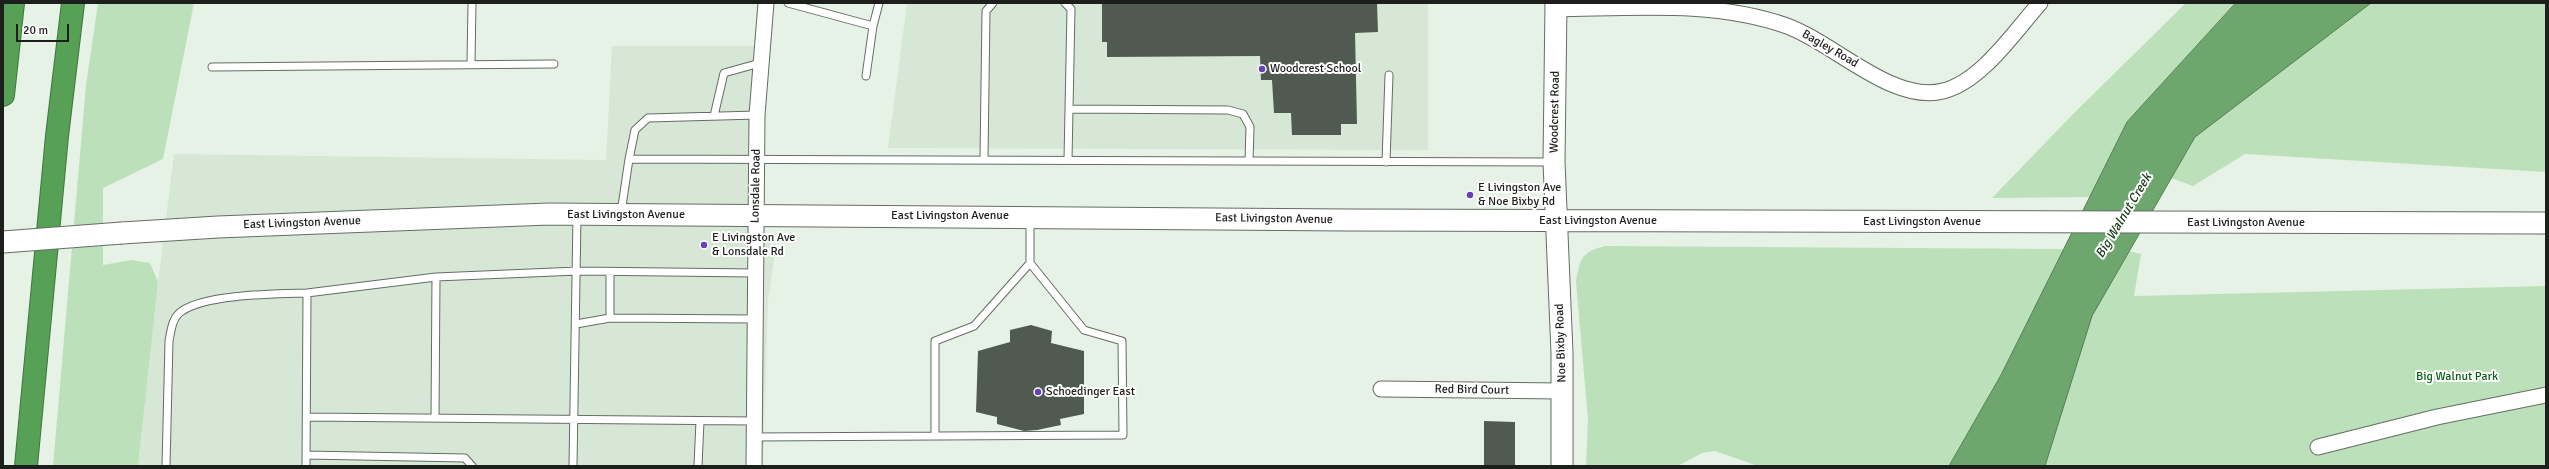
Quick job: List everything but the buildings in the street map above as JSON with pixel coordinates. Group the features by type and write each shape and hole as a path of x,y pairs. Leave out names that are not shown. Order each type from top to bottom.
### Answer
{"highway":[{"path":"3,96 12,3"},
{"path":"26,466 56,144 73,3"}],"main road":[{"name":"Woodcrest Road","path":"1556,6 1554,162 1556,220"},
{"name":"East Livingston Avenue","path":"3,242 122,233 376,220 577,215 1030,216 1969,222 2546,222"},
{"name":"Noe Bixby Road","path":"1556,220 1562,391 1562,466"}],"street":[{"name":"Lonsdale Road","path":"754,466 757,116 760,63 766,3"},
{"name":"Bagley Road","path":"1556,6 1685,7 1758,17 1788,26 1824,42 1894,86 1916,93 1930,93 1955,86 1978,72 2040,3"},
{"name":"Red Bird Court","path":"1381,389 1562,391"},
{"path":"2318,447 2437,417 2546,395"}],"lane":[{"path":"471,63 472,3"},
{"path":"788,3 873,26"},
{"path":"866,76 873,26 880,3"},
{"path":"984,159 986,10 993,3"},
{"path":"1065,3 1071,9 1068,160"},
{"path":"212,67 471,63 554,64"},
{"path":"714,116 724,73 760,63"},
{"path":"1386,162 1389,75"},
{"path":"1070,109 1228,110 1243,114 1250,128 1249,161"},
{"path":"621,215 629,159 635,130 648,118 757,116"},
{"path":"629,159 1554,162"},
{"path":"573,466 578,271 577,215"},
{"path":"754,437 1123,435 1122,341 1084,330 1030,263 1030,216"},
{"path":"936,435 935,341 974,326 1030,263"},
{"path":"166,466 169,341 172,324 181,311 207,301 306,293 436,277 578,271 755,273"},
{"path":"610,272 610,318"},
{"path":"435,418 436,277"},
{"path":"306,293 306,466"},
{"path":"576,324 610,318 755,319"},
{"path":"307,417 754,421"},
{"path":"698,466 700,421"},
{"path":"306,455 465,458 472,466"}],"shaded area":[{"path":"907,3 1428,3 1428,150 888,148"},
{"path":"612,46 757,46 755,211 775,253 768,300 763,466 138,466 153,322 174,154 606,160"}],"green space":[{"path":"98,3 194,3 163,159 103,188 103,265 131,260 150,263 158,282 138,466 53,466 86,85"},
{"path":"2186,3 2236,3 2127,122 2090,197 1992,198 2074,113"},
{"path":"2305,3 2546,3 2546,172 2245,154 2193,186 2171,178 2186,151 2164,149"},
{"path":"1605,246 2064,249 2001,375 1949,466 1758,466 1715,451 1702,453 1678,466 1586,466 1588,420 1576,282 1581,262 1586,254 1597,248"},
{"name":"Big Walnut Park","path":"2129,251 2141,254 2134,296 2546,286 2546,466 1997,466"}],"water":[{"name":"Big Walnut Creek","path":"2236,3 2371,3 2195,137 2092,316 2045,466 1949,466 2001,375 2127,122"}],"place":[{"name":"Woodcrest School","path":"1262,69"},
{"name":"E Livingston Ave & Noe Bixby Rd","path":"1470,195"},
{"name":"E Livingston Ave & Lonsdale Rd","path":"704,245"},
{"name":"Schoedinger East","path":"1038,392"}]}
